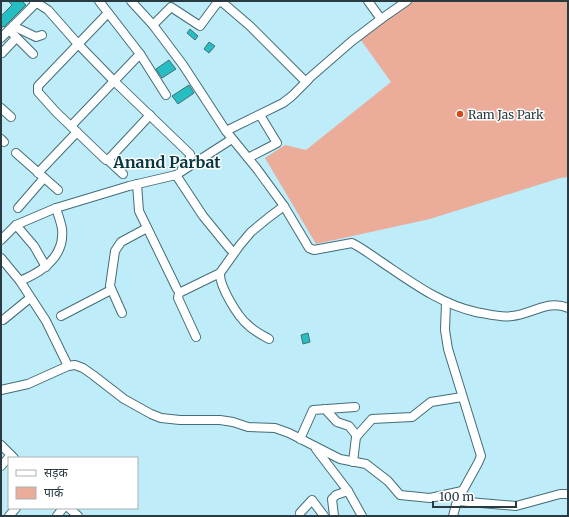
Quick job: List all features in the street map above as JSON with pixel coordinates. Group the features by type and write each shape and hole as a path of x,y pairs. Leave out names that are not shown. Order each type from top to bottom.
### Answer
{"street":[{"path":"99,1 140,54 166,95"},
{"path":"130,1 153,25 183,65 226,131 284,206 306,246 314,250 352,243 446,302 476,312 513,316 552,305 568,308"},
{"path":"368,1 381,19"},
{"path":"226,131 260,115 288,99 341,50 407,1"},
{"path":"1,38 36,2 48,10 114,81 190,154 190,158 177,174"},
{"path":"153,25 171,7 200,26 217,3 222,2 250,26 303,79 308,80"},
{"path":"108,13 38,86 37,89 43,98 74,129 123,174"},
{"path":"11,28 36,37 42,35"},
{"path":"11,28 16,38 33,54"},
{"path":"2,53 16,38"},
{"path":"18,208 74,129 114,81 140,54"},
{"path":"1,108 11,116"},
{"path":"108,160 150,115"},
{"path":"248,158 277,143 260,115"},
{"path":"1,240 16,225 56,208 177,174 232,139"},
{"path":"16,153 58,190"},
{"path":"177,174 203,216 230,249"},
{"path":"137,184 138,206 147,228 177,289"},
{"path":"196,337 178,298 178,294 220,273 248,235 284,206"},
{"path":"20,281 36,274 54,259 62,240 62,227 56,208"},
{"path":"16,225 34,246 46,267"},
{"path":"122,313 111,290 110,282 112,263 116,247 121,242 147,228"},
{"path":"1,258 20,281 50,328 68,366"},
{"path":"220,273 220,281 241,318 251,328 269,339"},
{"path":"61,316 111,290"},
{"path":"3,320 30,298"},
{"path":"446,302 445,324 447,341 462,397 481,456 457,501 453,516"},
{"path":"1,390 28,384 68,366 76,365 83,368 124,399 151,414 175,420 220,420 248,427 275,428 340,459 366,464 388,481 400,495 430,498 462,491"},
{"path":"353,462 357,436 372,419 412,417 431,402 462,397"},
{"path":"300,439 313,410 355,407"},
{"path":"325,409 337,422 349,426 357,436"},
{"path":"1,446 12,456"},
{"path":"314,446 348,491 362,516"},
{"path":"334,516 332,499 336,495 348,491"},
{"path":"457,501 516,506 560,494 568,494"},
{"path":"300,515 312,500 324,516"},
{"path":"70,509 78,516"}],"green space":[{"name":"Ram Jas Park","path":"410,1 568,1 568,177 560,178 430,219 316,244 265,158 285,145 306,150 391,82 358,36"}],"building":[{"path":"8,1 22,1 26,5 1,29 1,16 12,5"},
{"path":"190,29 198,36 195,40 187,33"},
{"path":"209,42 215,46 209,53 204,49"},
{"path":"169,60 176,69 162,78 156,69"},
{"path":"189,85 194,93 178,104 172,96"},
{"path":"308,333 310,342 303,344 301,335"}],"place":[{"name":"Ram Jas Park","path":"460,114"}],"district":[{"name":"Anand Parbat","path":"167,162"}]}
